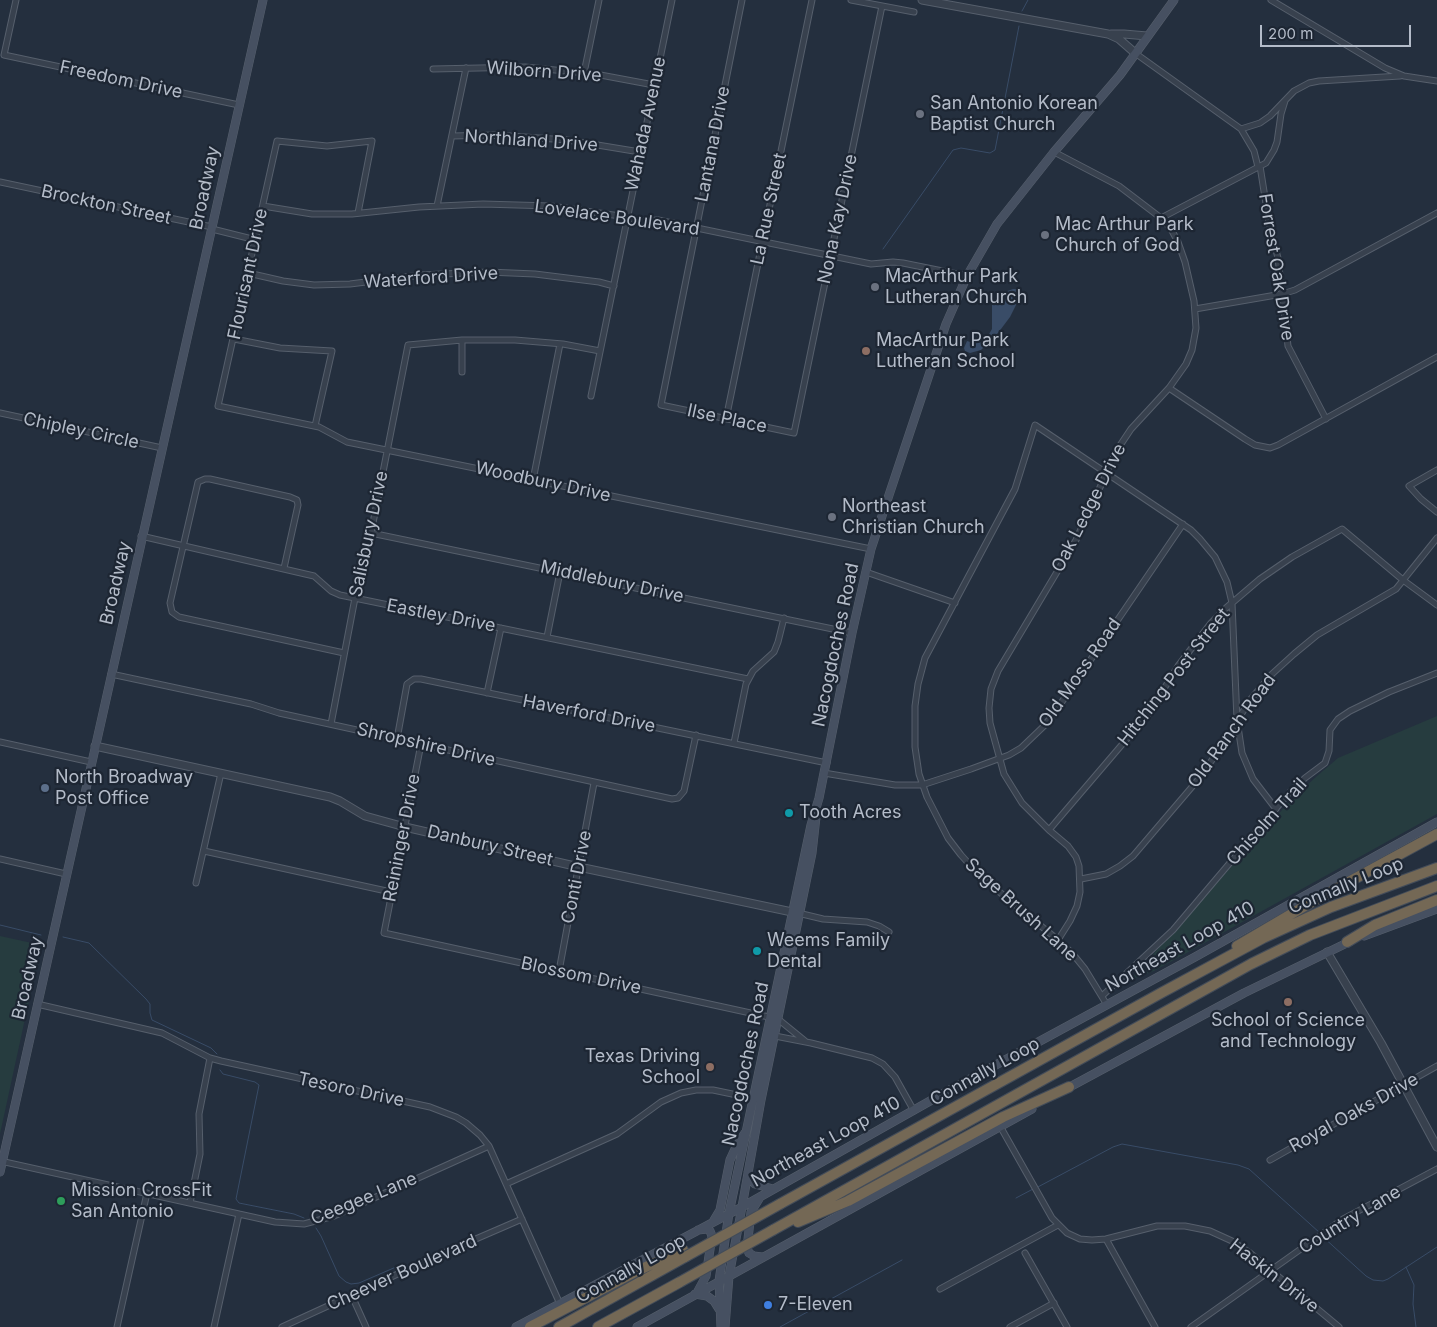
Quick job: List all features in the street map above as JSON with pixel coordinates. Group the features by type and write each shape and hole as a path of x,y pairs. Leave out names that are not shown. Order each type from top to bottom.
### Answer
{"highway":[{"path":"1161,993 1310,903 1437,834"},
{"name":"Connally Loop","path":"559,1327 684,1254 780,1204 1161,993 1305,918 1437,868"},
{"name":"Connally Loop","path":"598,1327 1251,964 1310,935 1437,886"},
{"path":"1347,942 1375,925 1437,900"},
{"path":"773,1230 810,1218 848,1201 1003,1117 1069,1087"},
{"path":"530,1327 637,1271 684,1254"}],"main road":[{"name":"Broadway","path":"0,1172 263,0"},
{"name":"Nacogdoches Road","path":"725,1327 729,1276 748,1172 757,1099 796,912 812,853 817,810 852,633 871,549 946,324 967,276 998,224 1054,152 1120,75 1174,0"},
{"name":"Northeast Loop 410","path":"516,1327 764,1194 1437,822"},
{"path":"1335,877 1437,834"},
{"path":"637,1327 1069,1087 1244,993 1347,942 1437,910"},
{"name":"Nacogdoches Road","path":"721,1327 719,1281 729,1213 747,1129 775,1036 775,1018"},
{"path":"712,1221 720,1210 730,1160 747,1129"},
{"path":"748,1172 755,1184 772,1189"},
{"path":"762,1257 754,1256 749,1253 747,1248 751,1212 764,1194"},
{"path":"695,1294 706,1276 712,1236 710,1230 696,1230"},
{"path":"695,1294 703,1294 710,1298 719,1310"}],"street":[{"name":"Freedom Drive","path":"16,0 4,55 239,105"},
{"path":"584,73 599,0"},
{"name":"Wahada Avenue","path":"591,396 672,0"},
{"name":"Lantana Drive","path":"661,405 742,0"},
{"name":"La Rue Street","path":"726,418 812,0"},
{"path":"851,0 914,12"},
{"path":"922,0 1108,34 1148,36"},
{"path":"1271,0 1377,64 1404,76"},
{"name":"Nona Kay Drive","path":"794,433 882,6"},
{"path":"1108,34 1119,39 1135,54 1241,129 1260,123 1299,88 1314,82 1404,76 1437,81"},
{"name":"Wilborn Drive","path":"433,69 525,67 584,73 654,85"},
{"path":"437,206 466,68"},
{"path":"1161,218 1261,166 1274,150 1277,142 1285,101"},
{"name":"Forrest Oak Drive","path":"1241,129 1261,166 1269,222 1278,258 1288,346 1326,419"},
{"name":"Northland Drive","path":"452,136 496,135 567,140 640,152"},
{"name":"Flourisant Drive","path":"218,406 277,141 327,146 372,141 358,213"},
{"name":"Oak Ledge Drive","path":"1054,152 1119,186 1161,218 1175,236 1182,252 1195,309 1196,335 1186,364 1169,388 1124,438 1076,540 998,671 989,698 989,716 998,758 1004,774 1014,791 1033,815 1074,853 1081,879"},
{"name":"Brockton Street","path":"0,182 212,228 256,240"},
{"name":"Lovelace Boulevard","path":"263,206 312,214 358,213 483,204 551,206 627,217 642,222 658,220 871,264 903,263 967,276"},
{"path":"1195,309 1282,294 1295,290 1437,213"},
{"name":"Waterford Drive","path":"248,273 282,281 314,285 350,284 421,275 488,272 535,274 614,286"},
{"path":"234,339 280,348 332,351 315,426"},
{"path":"462,372 462,340 515,340 560,344 600,351"},
{"name":"Salisbury Drive","path":"331,724 355,598 371,533 408,345 462,340"},
{"path":"533,480 560,344"},
{"path":"1169,388 1245,439 1270,448 1437,357"},
{"name":"Ilse Place","path":"661,405 794,433"},
{"name":"Woodbury Drive","path":"218,406 326,429 347,442 871,549"},
{"name":"Chipley Circle","path":"0,413 162,448"},
{"name":"Sage Brush Lane","path":"1106,473 1035,425 1015,489 928,652 918,684 914,737 922,785 948,838 980,876 1058,940 1085,969 1107,1004"},
{"path":"1437,470 1409,486 1437,512"},
{"path":"1106,473 1182,524 1196,535 1215,557 1227,582 1232,603 1239,739 1253,779 1276,809"},
{"path":"284,568 298,505 297,500 210,479 201,479 198,482 170,603 172,611 175,614 344,653"},
{"name":"Old Moss Road","path":"824,773 895,785 922,785 971,770 1021,748 1044,726 1055,712 1182,524"},
{"name":"Hitching Post Street","path":"1048,830 1149,713 1185,656 1211,623 1232,603 1278,566 1342,530 1403,580"},
{"name":"Middlebury Drive","path":"371,533 852,633"},
{"name":"Eastley Drive","path":"142,536 314,576 331,591 340,595 748,679"},
{"name":"Old Ranch Road","path":"1081,879 1106,874 1133,856 1197,781 1222,746 1250,700 1267,680 1294,654 1324,631 1389,594 1403,580 1437,538"},
{"path":"547,637 560,572"},
{"path":"866,572 954,603"},
{"path":"1403,580 1437,605"},
{"path":"734,743 748,679 753,671 774,652 784,618"},
{"path":"487,693 501,628"},
{"name":"Shropshire Drive","path":"111,674 251,704 278,713 672,799 678,798 684,791 696,735"},
{"name":"Chisolm Trail","path":"1102,996 1173,930 1276,809 1305,778 1325,763 1329,751 1330,730 1338,719 1389,692 1437,674"},
{"name":"Haverford Drive","path":"397,739 407,684 414,679 421,679 827,763"},
{"path":"0,742 91,762"},
{"name":"Reininger Drive","path":"384,932 421,744"},
{"name":"Danbury Street","path":"95,746 330,797 365,816 404,827 821,919 866,922 889,932"},
{"path":"196,883 221,773"},
{"name":"Conti Drive","path":"559,971 594,783"},
{"path":"204,851 392,892"},
{"path":"0,859 66,874"},
{"path":"1058,940 1070,922 1077,906 1081,879"},
{"name":"Blossom Drive","path":"384,932 775,1018"},
{"path":"1328,952 1437,1146"},
{"name":"Tesoro Drive","path":"38,1004 162,1033 177,1039 210,1058 441,1110 466,1123 489,1146 560,1304"},
{"path":"775,1018 805,1041"},
{"path":"775,1036 861,1054 878,1061 895,1077 914,1111"},
{"path":"190,1203 200,1154 199,1114 210,1058"},
{"name":"Royal Oaks Drive","path":"1270,1160 1437,1066"},
{"path":"506,1184 617,1134 661,1102 681,1093 696,1090 713,1090 757,1099"},
{"name":"Haskin Drive","path":"1000,1126 1038,1196 1058,1225 1067,1233 1080,1239 1092,1240 1106,1239 1157,1226 1174,1225 1210,1231 1232,1241 1271,1271 1334,1326"},
{"name":"Ceegee Lane","path":"1,1161 285,1224 304,1224 323,1220 489,1146"},
{"name":"Country Lane","path":"1191,1327 1343,1219 1437,1169"},
{"path":"117,1327 147,1193"},
{"path":"214,1327 239,1214"},
{"name":"Cheever Boulevard","path":"282,1327 522,1219"},
{"path":"940,1289 1058,1225"},
{"path":"1106,1239 1155,1327"},
{"path":"1025,1253 1067,1327"},
{"path":"352,1296 366,1327"},
{"path":"1010,1327 1054,1303"}],"green space":[{"path":"1437,716 1437,814 1154,971 1130,980 1291,800 1317,776 1338,758"},
{"path":"0,936 41,945 0,1134"}],"water":[{"path":"1017,289 1019,292 1019,299 1010,317 998,333 981,350 970,353 965,351 964,348 967,341 974,343 985,341 992,329 992,305 1002,293"}],"waterway":[{"path":"1022,11 1028,0"},
{"path":"883,249 953,150 961,148 990,153 995,150 1019,26"},
{"path":"0,925 41,935"},
{"path":"63,937 89,943 146,999 150,1004 152,1020 211,1048 217,1054"},
{"path":"220,1070 223,1074 255,1082 259,1085 236,1199 239,1203 294,1214 304,1218"},
{"path":"1036,1188 1122,1144 1238,1165 1249,1169 1320,1233"},
{"path":"1016,1198 1033,1189"},
{"path":"316,1228 339,1276 346,1282 351,1284 359,1283 396,1267 404,1267"},
{"path":"1322,1236 1366,1276 1373,1280 1383,1281 1437,1247"},
{"path":"780,1327 902,1260"},
{"path":"1406,1267 1414,1285 1413,1304 1416,1327"}],"place":[{"name":"San Antonio Korean Baptist Church","path":"920,114"},
{"name":"Mac Arthur Park Church of God","path":"1045,235"},
{"name":"MacArthur Park Lutheran Church","path":"875,287"},
{"name":"MacArthur Park Lutheran School","path":"866,351"},
{"name":"Northeast Christian Church","path":"832,517"},
{"name":"North Broadway Post Office","path":"45,788"},
{"name":"Tooth Acres","path":"789,813"},
{"name":"Weems Family Dental","path":"757,951"},
{"name":"School of Science and Technology","path":"1288,1002"},
{"name":"Texas Driving School","path":"710,1067"},
{"name":"Mission CrossFit San Antonio","path":"61,1201"},
{"name":"7-Eleven","path":"768,1305"}]}
